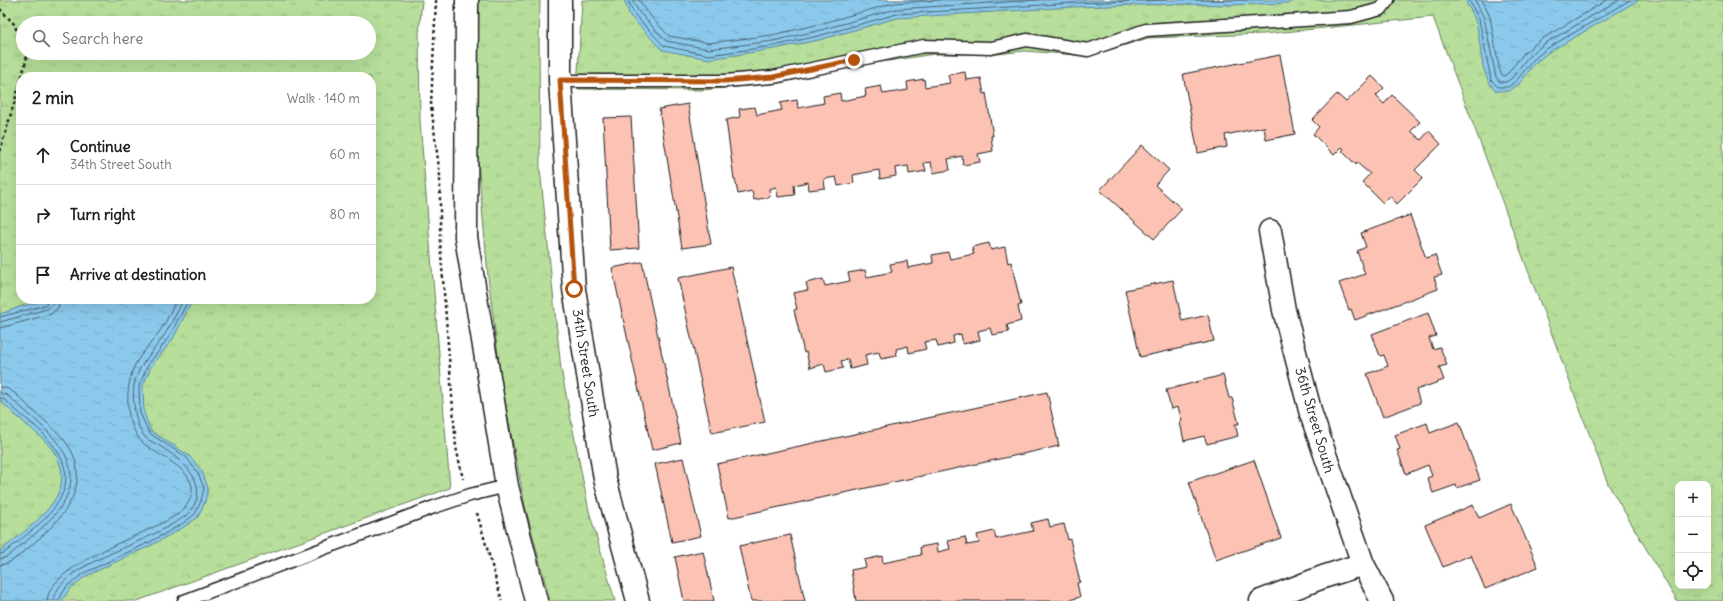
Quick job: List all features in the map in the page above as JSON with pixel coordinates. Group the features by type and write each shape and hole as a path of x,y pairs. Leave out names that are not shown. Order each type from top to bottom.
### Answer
{"main road":[{"path":"466,0 466,237 507,486 536,601"},
{"name":"34th Street South","path":"560,0 560,80 574,289 605,479 638,601"},
{"name":"36th Street South","path":"1270,231 1284,310 1311,414 1363,564 1382,601"},
{"path":"1261,601 1323,577 1363,564"}],"lane":[{"path":"560,80 725,81 773,77 924,46 991,48 1027,40 1088,50 1146,30 1351,18 1381,9 1388,0"},
{"path":"184,601 470,495 507,486"}],"path":[{"path":"0,9 14,24 16,29"},
{"path":"23,72 26,60"},
{"path":"0,151 16,97"}],"green space":[{"path":"0,0 422,0 419,34 420,121 450,488 137,601 0,601"},
{"path":"478,0 540,0 540,169 561,369 589,511 615,601 550,601 525,506 502,386 488,276 477,150"},
{"path":"582,0 1723,0 1723,601 1677,601 1608,484 1433,17 1264,34 1148,38 1090,56 1024,51 998,54 934,54 862,65 781,83 701,90 577,89"}],"water":[{"path":"624,0 1298,0 1289,3 1231,5 1174,4 1074,7 897,18 819,40 774,49 709,59 662,50 630,16"},
{"path":"1465,0 1639,0 1549,52 1534,64 1519,84 1509,91 1496,91 1486,75 1481,57 1475,20"},
{"path":"31,304 190,304 173,339 151,367 143,386 144,413 151,431 188,455 202,471 208,488 205,502 198,517 184,527 152,545 86,576 70,589 61,601 0,601 0,551 29,528 53,502 60,488 62,473 56,456 43,439 0,400 0,314"}],"building":[{"path":"1280,55 1295,134 1266,140 1264,127 1225,135 1227,147 1198,153 1183,74"},
{"path":"965,72 966,80 981,78 984,94 986,93 993,136 991,136 993,151 978,154 980,162 963,165 962,156 948,159 950,170 933,173 931,162 924,163 926,171 909,174 908,166 895,168 896,176 880,179 879,170 853,175 854,183 838,186 836,177 824,179 825,188 809,190 808,182 794,185 795,195 778,197 776,187 769,189 770,197 754,200 752,191 738,194 734,179 726,120 740,117 739,109 755,107 757,115 782,110 780,103 797,100 798,108 824,103 823,96 840,93 841,101 866,96 865,89 881,86 883,94 908,90 907,82 924,79 925,87 950,83 948,75"},
{"path":"1372,76 1384,88 1376,96 1384,104 1392,95 1420,122 1411,131 1421,140 1429,131 1441,144 1415,170 1423,178 1397,204 1390,196 1383,203 1362,182 1370,174 1357,163 1356,165 1342,151 1344,149 1342,147 1334,155 1313,134 1319,127 1312,120 1337,94 1346,102"},
{"path":"688,104 711,244 682,248 659,109"},
{"path":"631,117 639,248 610,250 603,118"},
{"path":"1142,145 1169,170 1155,185 1182,209 1154,239 1100,190"},
{"path":"1410,215 1426,258 1435,255 1442,275 1434,277 1438,289 1355,320 1351,309 1349,310 1339,283 1365,274 1357,251 1366,247 1361,233"},
{"path":"989,243 991,250 1005,247 1008,263 1011,262 1021,305 1018,306 1021,321 1007,325 1009,332 992,335 990,328 978,331 980,340 963,344 961,334 953,336 954,343 938,347 936,340 924,342 926,349 909,353 908,346 896,349 897,356 881,359 879,352 865,355 867,365 850,369 848,359 841,361 843,368 826,372 824,364 810,368 806,352 804,353 794,310 797,309 793,293 808,290 806,283 823,279 825,286 850,281 848,273 865,270 867,277 892,272 890,264 907,261 908,268 933,263 932,255 948,252 950,259 974,254 972,247"},
{"path":"642,262 681,443 652,450 612,268"},
{"path":"731,267 765,422 712,433 678,278"},
{"path":"1173,280 1182,321 1208,315 1214,341 1140,357 1125,290"},
{"path":"1428,313 1436,336 1429,338 1433,349 1440,347 1447,365 1439,367 1444,380 1416,390 1420,403 1383,417 1367,374 1388,366 1384,355 1380,356 1372,334"},
{"path":"1223,375 1229,398 1232,398 1239,424 1235,424 1238,436 1207,444 1204,436 1184,441 1180,422 1182,421 1178,407 1171,409 1166,390"},
{"path":"1047,392 1059,446 729,518 717,464"},
{"path":"1459,422 1480,480 1457,488 1456,485 1433,493 1427,478 1432,476 1428,465 1406,474 1397,450 1400,449 1395,435 1427,423 1430,433"},
{"path":"683,458 701,536 672,542 655,464"},
{"path":"1254,460 1281,538 1216,560 1189,482"},
{"path":"1511,504 1538,567 1485,589 1471,555 1443,567 1425,525 1473,505 1479,518"},
{"path":"1048,519 1050,527 1064,524 1068,540 1070,539 1080,582 1077,583 1080,597 1066,601 856,601 851,570 866,567 864,560 882,556 883,563 921,555 920,547 937,544 938,552 950,549 948,541 965,537 967,545 979,543 977,535 994,531 996,539 1033,531 1031,523"},
{"path":"790,535 805,601 751,601 739,546"},
{"path":"703,551 714,601 684,601 675,557"}],"route":[{"path":"574,289 560,80 725,81 773,77 854,60"}]}
